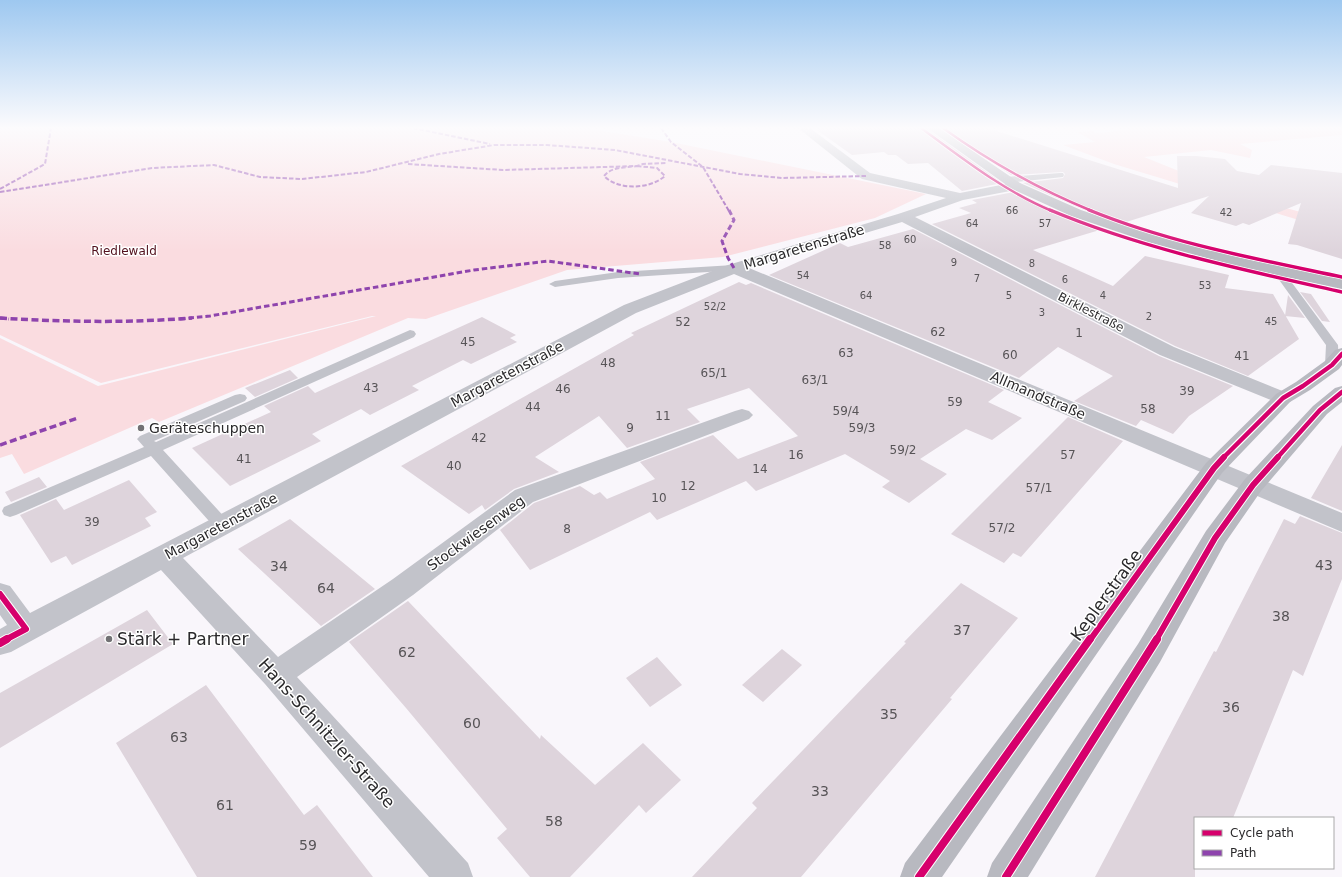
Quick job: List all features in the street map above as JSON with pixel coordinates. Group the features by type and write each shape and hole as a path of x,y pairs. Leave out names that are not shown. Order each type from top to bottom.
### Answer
{"street":[{"path":"857,169 866,176 960,197"},
{"path":"991,169 1011,183 1076,213 1145,237 1236,261 1342,284"},
{"name":"Margaretenstraße","path":"0,643 165,557 630,309 734,268 903,217 960,197 1011,183"},
{"name":"Birklestraße","path":"903,217 1167,351 1283,398"},
{"name":"Allmandstraße","path":"734,268 1214,468 1342,523"},
{"name":"Keplerstraße","path":"919,877 1214,468 1283,398 1303,386 1337,360"},
{"path":"1006,877 1149,653 1215,538 1253,485 1320,410 1342,392"},
{"name":"Stockwiesenweg","path":"276,674 403,587 524,496 742,415"},
{"name":"Hans-Schnitzler-Straße","path":"165,557 276,674 454,877"},
{"path":"0,594 26,629"}],"lane":[{"path":"1011,183 1060,175"},
{"path":"555,284 618,275 734,268"},
{"path":"1277,270 1332,345 1337,360"},
{"path":"10,511 410,334"},
{"path":"222,526 145,439 240,398"}],"green space":[{"name":"Riedlewald","path":"0,169 803,169 926,194 875,218 723,257 567,270 426,319 408,318 159,422 152,418 24,474 12,454 0,458 0,338 98,386 376,316 101,383 0,335"},
{"path":"1130,169 1174,169 1241,196 1312,215 1302,221"}],"building":[{"path":"935,169 983,169 1002,183 962,191"},
{"path":"1002,169 1117,169 1178,188 1177,169 1235,169 1237,171 1259,175 1266,169 1306,169 1342,173 1342,259 1297,245 1288,244 1301,203 1249,225 1243,223 1236,226 1191,213 1209,196 1123,223 1082,209 1023,183 1063,178 1065,174 1063,172 1011,175"},
{"path":"1014,192 1071,217 1103,229 1033,250 1113,286 1145,256 1229,275 1225,288 1273,294 1299,339 1248,376 1175,346 932,224 971,213 959,208 977,203 972,200"},
{"path":"913,229 1159,356 1233,386 1189,416 1173,434 1141,420 1136,426 1074,401 1113,376 1058,347 1019,378 769,275 840,243 848,247"},
{"path":"739,282 746,285 751,283 1004,390 988,402 1022,418 992,440 966,429 920,459 947,474 909,503 882,487 890,481 845,454 756,491 746,481 657,520 650,512 530,570 500,530 534,503 580,486 594,495 600,492 607,499 655,479 640,462 713,435 738,459 798,436 749,388 687,409 700,422 627,448 599,416 535,457 559,472 514,489 485,510 482,505 469,514 401,466 634,335 631,333"},
{"path":"1300,292 1311,294 1330,322 1322,321"},
{"path":"1288,295 1305,318 1285,316"},
{"path":"482,317 516,335 510,338 517,342 471,364 463,360 412,386 419,390 370,415 361,409 312,434 321,441 230,486 192,448 271,412 264,406 308,386 315,393"},
{"path":"290,370 298,378 255,397 245,388"},
{"path":"1068,417 1123,441 1021,557 1013,553 1004,563 951,534"},
{"path":"1342,445 1342,511 1311,498"},
{"path":"39,477 47,487 11,502 5,492"},
{"path":"129,480 157,512 145,518 151,526 72,565 66,556 51,563 20,515 56,499 64,510"},
{"path":"1300,516 1342,533 1342,579 1303,676 1293,670 1233,817 1194,817 1195,877 1095,877 1214,651 1216,652 1284,519 1295,524"},
{"path":"290,519 375,589 321,626 238,549"},
{"path":"961,583 1018,618 950,698 952,699 801,877 692,877 757,808 752,803 906,643 904,642"},
{"path":"408,601 540,739 541,735 595,785 643,743 681,780 646,813 639,805 570,877 530,877 497,838 507,829 349,642"},
{"path":"147,610 173,644 0,748 0,693"},
{"path":"782,649 802,665 763,702 742,685"},
{"path":"657,657 682,685 650,707 626,678"},
{"path":"206,685 304,815 317,805 373,877 197,877 116,743"}],"marked path":[{"path":"0,189 36,169"},
{"path":"0,192 146,169"},
{"path":"229,169 260,177 302,179 366,172 378,169"},
{"path":"486,169 539,169"},
{"path":"614,169 607,172 604,176 609,181 624,186 634,186 653,183 660,180 665,176 658,169"},
{"path":"704,169 718,190 734,220 722,241 728,258 734,268"},
{"path":"714,169 740,174 782,178 866,176"},
{"path":"0,318 67,322 151,321 210,316 474,270 548,261 640,274"},
{"path":"0,445 78,418"}],"cycle path":[{"path":"978,169 1026,199 1081,222 1189,256 1342,292"},
{"path":"1004,169 1046,192 1096,213 1130,225 1165,236 1236,254 1342,277"},
{"path":"919,877 1214,468 1283,398 1303,386 1332,365 1342,354"},
{"path":"1006,877 1149,653 1215,538 1253,485 1320,410 1342,392"},
{"path":"0,594 26,629 0,643"}],"place":[{"name":"Geräteschuppen","path":"141,428"},
{"name":"Stärk + Partner","path":"109,639"}]}
